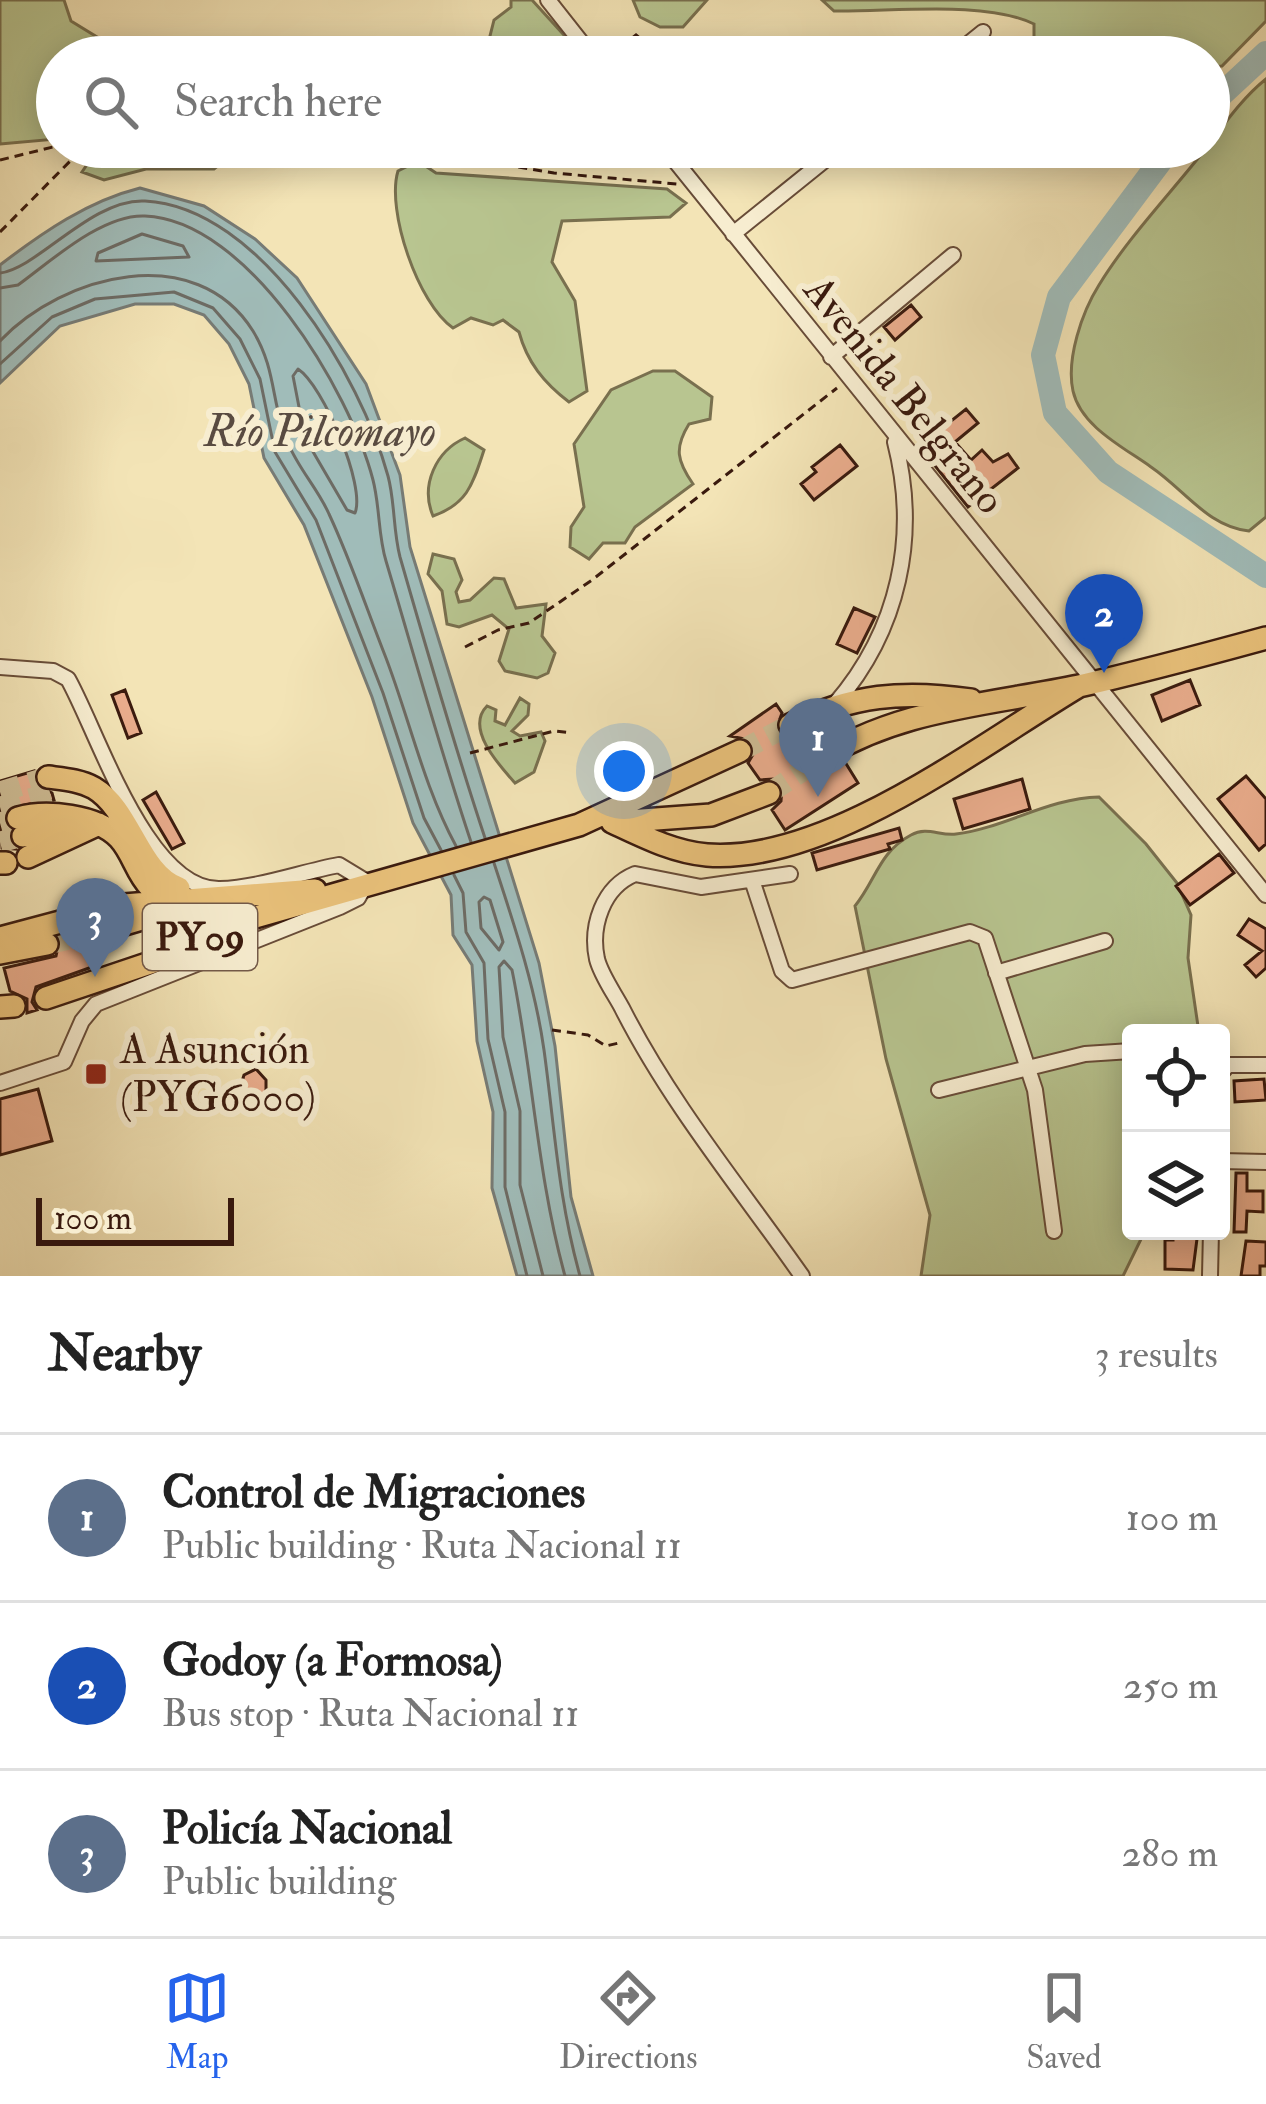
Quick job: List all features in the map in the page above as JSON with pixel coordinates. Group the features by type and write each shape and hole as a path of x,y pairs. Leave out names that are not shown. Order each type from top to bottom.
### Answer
{"highway":[{"path":"816,762 849,740 887,725 1263,640"},
{"path":"612,822 664,845 703,854 773,851 819,837 896,796 1087,683"},
{"path":"790,725 835,704 875,694 983,702"},
{"path":"579,824 740,751"},
{"path":"50,785 77,782 95,788 124,820 160,878 208,897"},
{"path":"579,824 711,815 769,793"},
{"path":"11,846 38,813 99,824 119,838 150,887 208,897"},
{"path":"11,846 99,824"},
{"name":"PY09","path":"46,998 156,961 214,929 579,824"},
{"name":"PY09","path":"0,938 124,905 362,884"},
{"path":"84,935 208,897"},
{"path":"0,953 46,944"}],"street":[{"path":"548,0 576,36"},
{"path":"978,36 983,32"},
{"name":"Avenida Belgrano","path":"681,168 1087,683 1266,895"},
{"path":"733,234 815,168"},
{"path":"831,357 953,255"},
{"path":"835,704 873,652 902,566 907,521 894,437"},
{"path":"0,667 53,670 68,679 123,802 179,875 196,885 220,889 339,866 362,884 358,898 340,907 96,1004 64,1062 0,1083"},
{"path":"790,874 701,887 650,873 635,874 610,893 596,920 598,961 638,1039 802,1276"},
{"path":"752,880 782,971 792,980 970,932 985,938 1029,1068 1054,1231"},
{"path":"996,973 1106,940"},
{"path":"939,1090 1085,1054 1122,1052"},
{"path":"1230,1064 1266,1065"},
{"path":"1230,1161 1266,1162"},
{"path":"1210,1276 1211,1240"}],"path":[{"path":"0,160 36,151"},
{"path":"0,232 63,168"},
{"path":"524,168 695,186"},
{"path":"465,647 498,630 529,623 592,580 848,379"},
{"path":"470,753 554,731 572,734"},
{"path":"552,1030 588,1035 606,1046 638,1039"}],"green space":[{"path":"0,0 64,0 71,21 95,36 36,36 36,141 0,144"},
{"path":"511,0 532,0 565,36 490,36 494,20 511,7"},
{"path":"633,0 707,0 683,27 660,27 640,17"},
{"path":"822,0 1266,0 1266,21 1230,58 1230,36 1034,36 1034,24 990,12 834,11"},
{"path":"1266,79 1266,517 1249,531 1209,515 1094,426 1078,404 1071,378 1077,336 1099,285 1191,168 1230,168 1230,117"},
{"path":"85,168 215,168 146,169 104,180 82,172"},
{"path":"428,168 436,173 667,189 686,203 670,217 562,221 552,262 575,301 587,391 569,402 560,395 532,362 519,332 503,320 493,325 471,318 453,328 440,316 417,278 401,231 395,188 398,171"},
{"path":"653,371 675,371 712,397 710,419 689,424 679,447 693,484 635,527 625,543 603,543 589,559 570,547 571,527 584,507 574,444 611,390"},
{"path":"465,438 484,450 476,473 462,499 433,516 428,493 433,470 446,451"},
{"path":"433,554 454,559 462,580 456,592 459,602 470,600 494,578 504,579 516,608 546,604 542,636 555,653 548,673 537,678 505,671 499,661 509,629 492,615 459,627 447,624 442,591 428,574"},
{"path":"520,698 529,704 528,715 512,731 520,736 541,732 545,741 534,772 515,783 486,746 480,725 487,706 496,710 495,721 505,725"},
{"path":"1099,797 1146,844 1177,883 1191,915 1188,958 1198,1024 1122,1024 1122,1240 1141,1240 1123,1276 921,1276 930,1215 886,1059 855,906 885,858 911,835 974,831"}],"water":[{"name":"Río Pilcomayo","path":"140,188 204,206 255,239 297,278 366,384 400,475 410,547 539,963 555,1046 571,1197 593,1276 517,1276 492,1188 493,1112 477,1041 472,965 453,935 451,895 413,823 372,697 304,525 264,458 249,384 229,344 204,315 174,304 135,304 60,326 0,383 0,265 67,219"}],"building":[{"path":"911,305 921,317 895,340 884,327"},
{"path":"917,403 940,430 966,409 978,423 955,442 971,460 982,450 993,462 1008,454 1018,468 968,507 924,452 935,443 907,412"},
{"path":"840,445 857,466 814,500 801,484 816,472 812,467"},
{"path":"854,608 875,617 857,653 837,644"},
{"path":"1190,680 1200,705 1162,721 1152,695"},
{"path":"125,690 141,733 128,738 112,695"},
{"path":"776,704 782,713 776,730 787,740 799,737 808,750 801,761 808,774 823,775 845,762 858,783 785,830 772,810 781,801 782,787 773,779 760,780 748,763 755,751 750,740 730,736"},
{"path":"34,771 35,784 52,793 54,800 7,808 4,822 16,849 2,848 0,781"},
{"path":"1246,776 1266,799 1266,844 1259,850 1218,799"},
{"path":"1022,779 1030,809 963,829 954,799"},
{"path":"156,792 184,843 172,849 143,800"},
{"path":"899,828 902,840 888,844 890,849 817,870 812,853"},
{"path":"1219,854 1234,873 1190,905 1176,886"},
{"path":"1249,919 1266,929 1266,968 1256,977 1245,965 1262,951 1238,935"},
{"path":"69,935 75,948 88,950 92,967 36,987 32,1002 37,1010 27,1013 27,999 10,991 4,968 56,956 60,938"},
{"path":"256,1069 266,1080 266,1093 253,1098 240,1088 244,1075"},
{"path":"1264,1079 1266,1100 1235,1102 1234,1081"},
{"path":"38,1089 52,1141 0,1155 0,1099"},
{"path":"1236,1173 1247,1173 1247,1191 1263,1191 1263,1212 1247,1211 1246,1232 1234,1232"},
{"path":"1165,1240 1197,1240 1193,1270 1165,1269"},
{"path":"1246,1241 1266,1242 1266,1266 1260,1266 1260,1276 1241,1276"}],"waterway":[{"path":"1230,86 1266,53"},
{"path":"1155,168 1059,297 1043,355 1055,413 1108,472 1266,576"}],"tunnel":[{"path":"740,751 790,725"},
{"path":"769,793 816,762"},
{"path":"0,792 48,777"},
{"path":"0,807 52,793"},
{"path":"0,823 18,818"},
{"path":"0,842 23,836"},
{"path":"47,944 84,936"}],"place":[{"name":"Godoy (a Formosa)","path":"1104,673"},
{"name":"Control de Migraciones","path":"818,797"},
{"name":"Policía Nacional","path":"95,977"},
{"name":"A Asunción (PYG6000)","path":"96,1074"}]}
